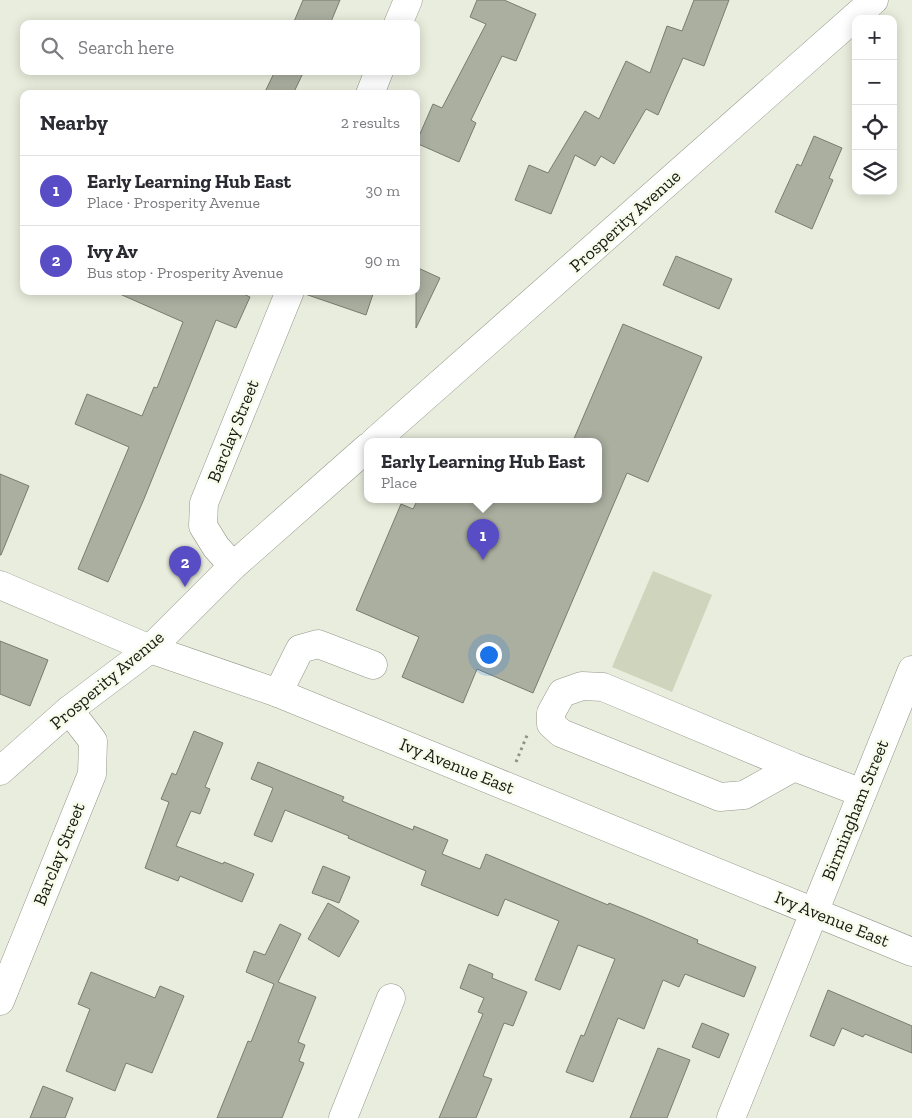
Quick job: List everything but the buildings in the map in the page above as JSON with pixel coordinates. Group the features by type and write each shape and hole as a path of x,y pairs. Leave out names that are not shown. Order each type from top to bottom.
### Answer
{"street":[{"path":"400,20 408,0"},
{"name":"Prosperity Avenue","path":"378,438 874,0"},
{"path":"372,90 377,75"},
{"name":"Barclay Street","path":"232,566 216,547 203,526 204,502 288,295"},
{"name":"Prosperity Avenue","path":"0,771 69,710 150,649 232,566 364,450"},
{"name":"Ivy Avenue East","path":"0,585 150,649 278,693 912,952"},
{"path":"278,693 300,649 318,644 373,665"},
{"name":"Birmingham Street","path":"731,1118 912,670"},
{"path":"794,768 744,794 720,797 561,733 551,724 551,713 562,693 582,686 603,687 794,768 862,793"},
{"name":"Barclay Street","path":"0,1001 92,774 93,741 69,710"},
{"path":"343,1118 391,998"}],"green space":[{"path":"653,571 712,595 672,692 612,667"}],"place":[{"name":"Early Learning Hub East","path":"483,560"},
{"name":"Ivy Av","path":"185,587"}]}
